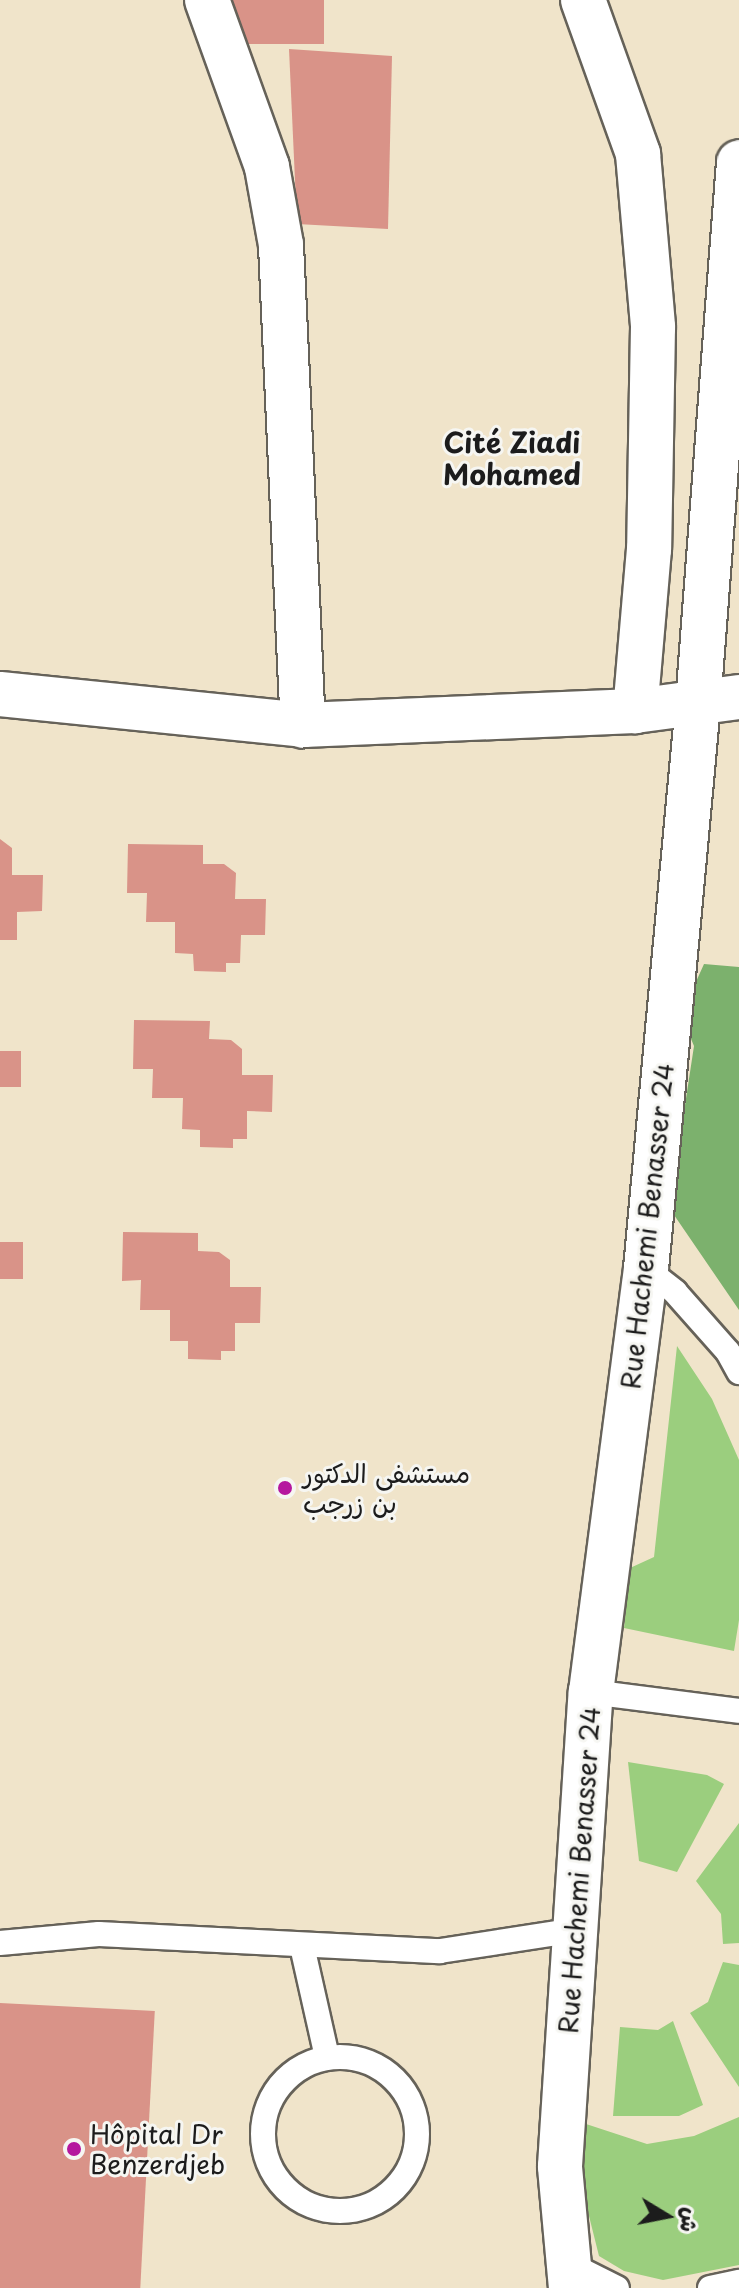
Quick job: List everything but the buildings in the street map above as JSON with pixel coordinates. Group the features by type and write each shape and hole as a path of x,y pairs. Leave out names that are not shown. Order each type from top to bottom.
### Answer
{"street":[{"path":"207,0 267,167 281,245 303,725"},
{"path":"583,0 638,154 653,327 649,549 635,711"},
{"name":"Rue Hachemi Benasser 24","path":"568,2275 560,2166 591,1692 718,700 739,163"},
{"path":"0,694 303,725 635,711 718,700"}],"lane":[{"path":"646,1269 675,1292 728,1352 739,1372"},
{"path":"591,1692 739,1711"},
{"path":"0,1943 99,1934 440,1951 575,1930"},
{"path":"302,1946 327,2057"},
{"path":"327,2057 353,2057 397,2080 411,2102 418,2127 416,2153 389,2195 366,2207 341,2212 293,2195 276,2177 263,2128 269,2103 283,2082 303,2065 327,2057"},
{"path":"568,2275 617,2288"},
{"path":"710,2288 739,2282"}],"green space":[{"path":"704,964 739,967 739,1310 659,1193 676,1164 694,1046 681,1015"},
{"path":"677,1346 712,1399 739,1460 739,1620 734,1651 624,1628 630,1568 654,1557"},
{"path":"628,1762 707,1775 724,1784 677,1872 639,1861"},
{"path":"739,1823 739,1943 723,1944 721,1914 696,1881"},
{"path":"723,1962 739,1965 739,2087 690,2013 708,2002"},
{"path":"673,2021 703,2105 679,2116 613,2116 620,2027 658,2030"},
{"path":"739,2117 739,2265 663,2280 624,2271 599,2256 578,2172 583,2123 647,2144 694,2136"}],"place":[{"name":"مستشفى الدكتور بن زرجب","path":"285,1488"},
{"name":"Hôpital Dr Benzerdjeb","path":"74,2149"}],"district":[{"name":"Cité Ziadi Mohamed","path":"512,458"}]}
